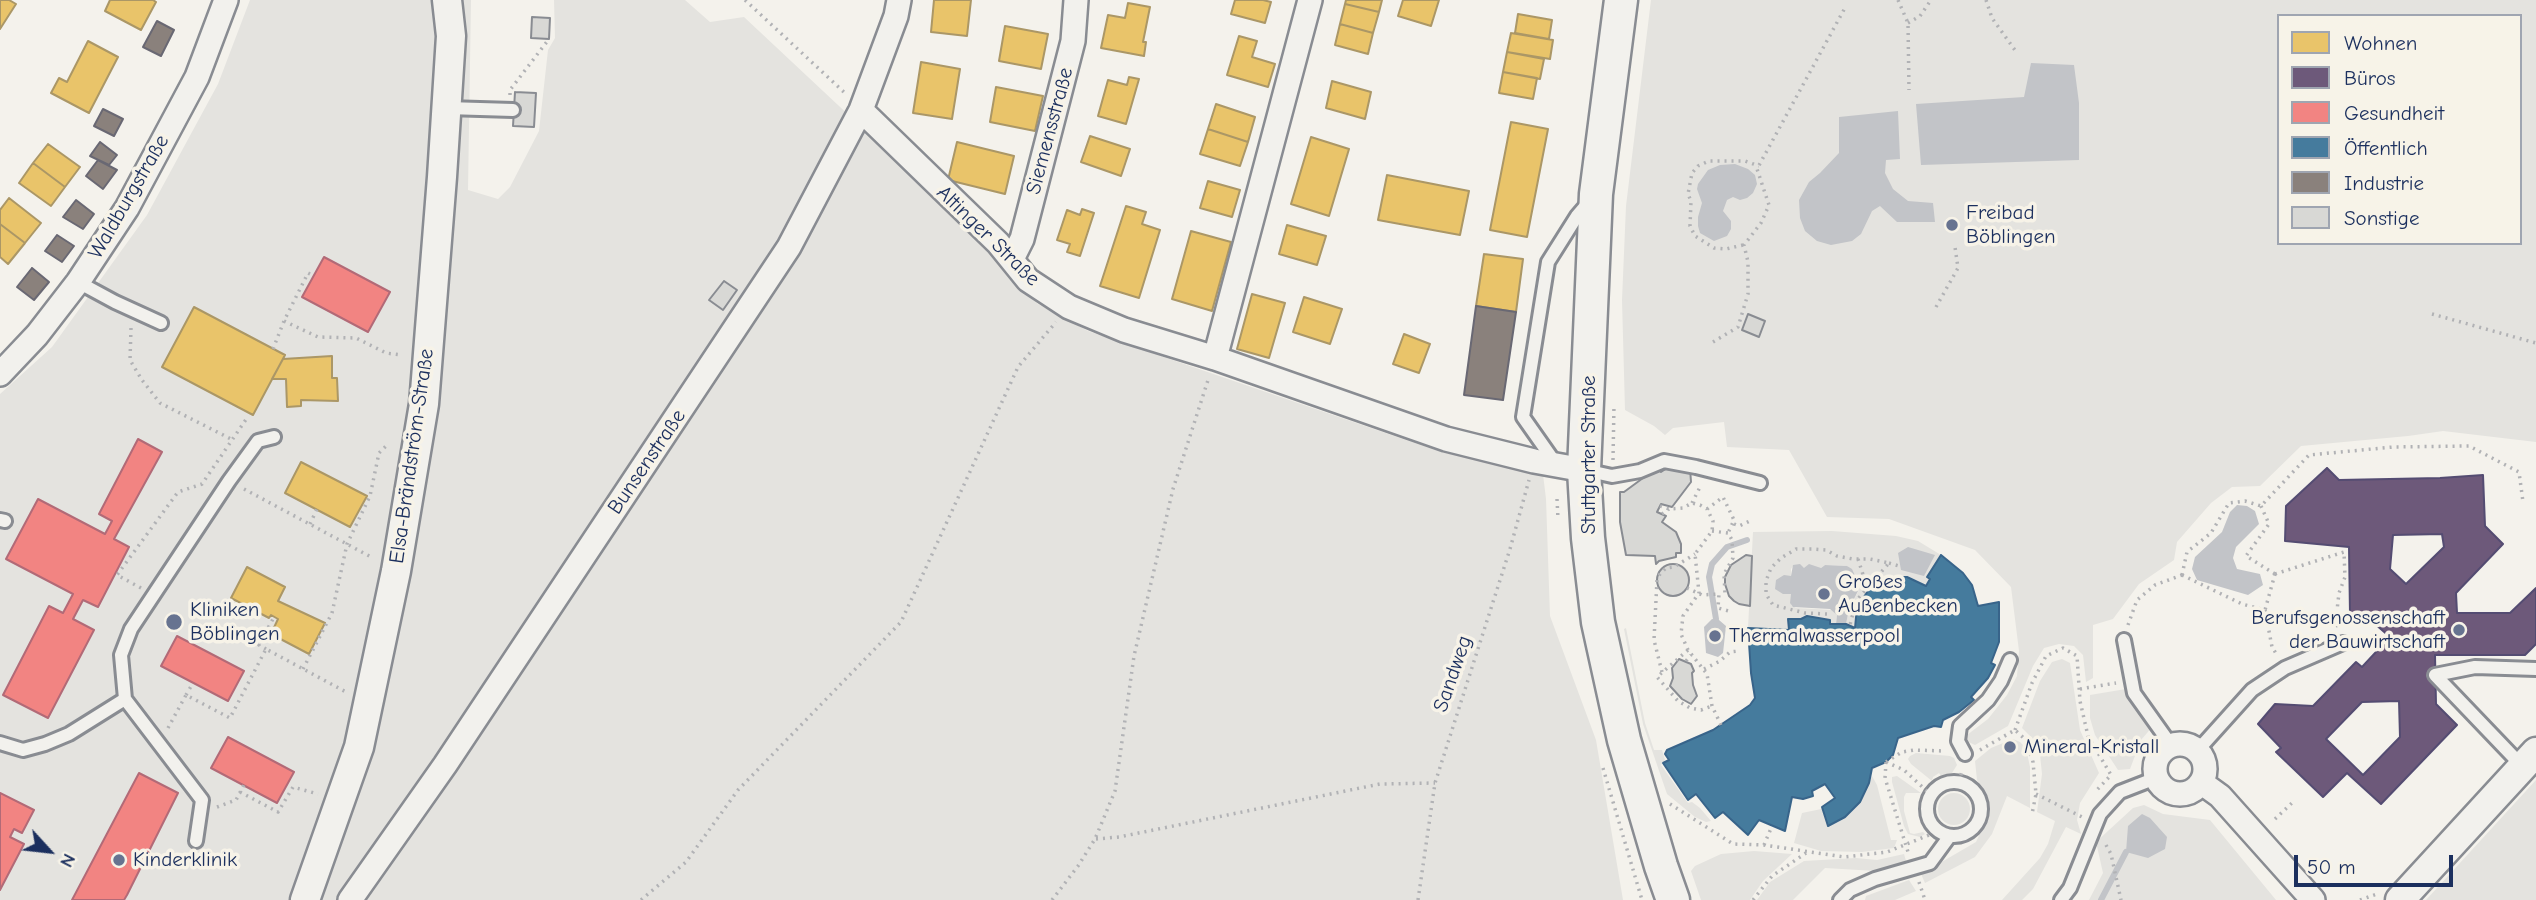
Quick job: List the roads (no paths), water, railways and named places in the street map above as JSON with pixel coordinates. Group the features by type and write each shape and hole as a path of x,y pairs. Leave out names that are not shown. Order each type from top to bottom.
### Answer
{"main road":[{"name":"Stuttgarter Straße","path":"1621,0 1596,194 1572,468 1588,538 1598,622 1624,740 1673,900"}],"street":[{"name":"Waldburgstraße","path":"0,374 37,335 78,282 127,208 197,76 226,0"},
{"name":"Elsa-Brändström-Straße","path":"305,900 359,747 396,571 424,404 446,108 450,36 447,0"},
{"name":"Bunsenstraße","path":"355,898 789,247 858,106 896,16 899,0"},
{"name":"Siemensstraße","path":"1012,259 1022,239 1073,41 1076,0"},
{"path":"1215,358 1310,0"},
{"name":"Altinger Straße","path":"858,106 1012,259 1028,280 1069,307 1124,330 1215,358 1446,439 1572,468"},
{"path":"2188,744 2198,750 2206,766 2202,783 2193,791 2183,794 2172,794 2162,787 2154,769 2163,750 2171,745 2188,744"},
{"path":"2400,900 2529,760"},
{"path":"2202,783 2222,799 2313,900"}],"lane":[{"path":"446,108 512,110"},
{"path":"1596,194 1577,216 1548,262 1523,417 1572,468 1640,471 1664,461 1760,483"},
{"path":"78,282 161,323"},
{"path":"196,841 202,800 125,699 121,655 125,641 153,594 229,481 258,441 274,437"},
{"path":"2124,640 2134,693 2171,745"},
{"path":"2198,750 2252,690 2285,668 2343,643"},
{"path":"1965,754 1958,741 1960,726 1988,700 2001,681 2010,660"},
{"path":"2529,760 2498,740 2435,675 2475,667 2536,668"},
{"path":"0,743 23,750 45,744 79,729 125,699"},
{"path":"2060,900 2070,888 2100,814 2120,792 2156,778"},
{"path":"1959,782 1975,792 1980,800 1980,819 1968,833 1944,834 1928,819 1931,795 1943,784 1959,782"},
{"path":"1840,900 1850,890 1875,878 1930,863 1944,834"}],"waterway":[{"path":"1716,619 1709,577 1712,564 1727,547 1747,540"},
{"path":"2101,900 2126,852"}],"place":[{"name":"Freibad Böblingen","path":"1952,225"},
{"name":"Großes Außenbecken","path":"1824,594"},
{"name":"Kliniken Böblingen","path":"174,622"},
{"name":"Berufsgenossenschaft der Bauwirtschaft","path":"2459,630"},
{"name":"Thermalwasserpool","path":"1715,636"},
{"name":"Mineral-Kristall","path":"2010,747"},
{"name":"Kinderklinik","path":"119,860"}]}
